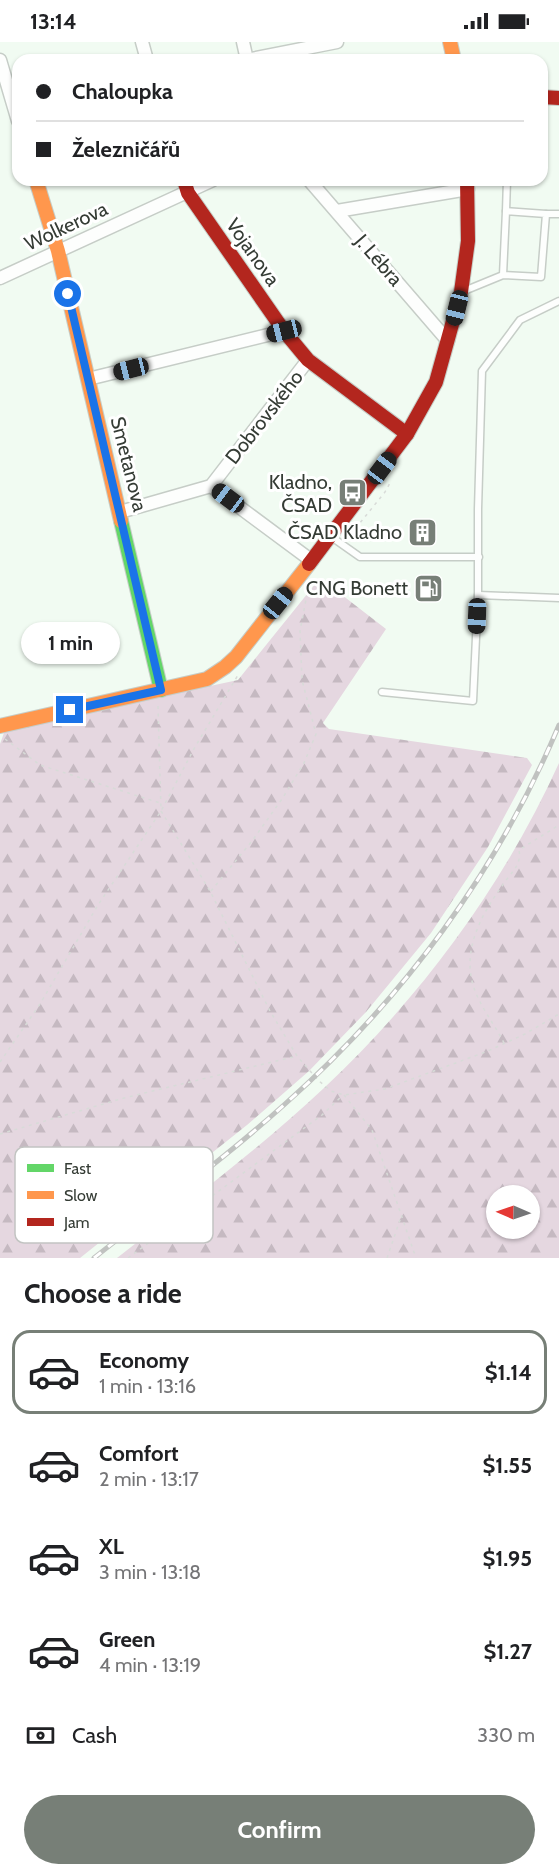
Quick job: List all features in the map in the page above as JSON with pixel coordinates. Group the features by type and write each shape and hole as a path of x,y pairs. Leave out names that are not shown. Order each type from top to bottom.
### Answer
{"street":[{"path":"277,54 337,42"},
{"path":"0,60 12,101"},
{"name":"Smetanova","path":"38,186 58,251 120,512 159,690"},
{"name":"Wolkerova","path":"0,278 186,186"},
{"name":"Vojanova","path":"186,186 284,331 308,360 407,434"},
{"name":"J. Lébra","path":"314,186 448,341"},
{"path":"337,211 463,186"},
{"path":"1,731 207,679 225,667 237,655 312,561 407,434 436,382 461,292 468,241 468,186"},
{"path":"88,379 284,331"},
{"name":"Dobrovského","path":"211,486 308,360"},
{"path":"120,512 211,486 312,561"}],"lane":[{"path":"503,275 507,186"},
{"path":"506,211 559,214"},
{"path":"461,292 503,275 541,277 546,214"},
{"path":"382,692 473,701 478,595 482,371 520,320 559,301"},
{"path":"331,536 360,557 479,556"},
{"path":"478,595 559,598"}],"path":[{"path":"210,891 252,841 282,800 304,763 316,734 302,680 300,631 309,586"},
{"path":"0,1062 40,1004 98,905 161,811 195,747 239,673 237,655"},
{"path":"159,690 161,811 210,891 270,1011 297,1056 331,1091 344,1095 385,1089 525,1034 559,1014"},
{"path":"1,731 40,765 161,803"},
{"path":"504,1043 472,982 470,960 472,941 488,906 503,883 516,869 521,858 519,850 559,825"},
{"path":"0,1134 124,1098 297,1056"},
{"path":"344,1095 372,1130 416,1258"},
{"path":"213,1195 344,1095"},
{"path":"387,1258 401,1216"},
{"path":"128,1258 148,1243"}],"green space":[{"path":"320,578 386,629 323,723 329,729 527,758 532,765 488,847 431,933 366,1012 309,1071 213,1152 213,1147 15,1147 15,1243 99,1243 80,1258 0,1258 0,744 5,730 238,680"},
{"path":"559,763 559,1258 117,1258 136,1243 213,1243 213,1182 274,1133 360,1053 426,977 486,895 513,852"}],"railway":[{"path":"213,1165 285,1104 328,1064 407,977 476,882 507,831 535,779 559,725"},
{"path":"94,1258 113,1243"}],"traffic: fast":[{"path":"121,521 161,690"}],"traffic: slow":[{"path":"450,42 453,54"},
{"path":"38,186 58,251 121,521"},
{"path":"0,726 207,679 236,657 309,564"}],"traffic: jam":[{"path":"548,97 559,98"},
{"path":"186,186 188,193 284,331 308,360 407,434"},
{"path":"309,564 407,434 436,382 461,292 468,241 467,186"}],"place":[{"name":"Kladno, ČSAD","path":"353,493"},
{"name":"ČSAD Kladno","path":"423,532"},
{"name":"CNG Bonett","path":"429,588"}],"route":[{"path":"68,294 161,690 70,710"}]}
